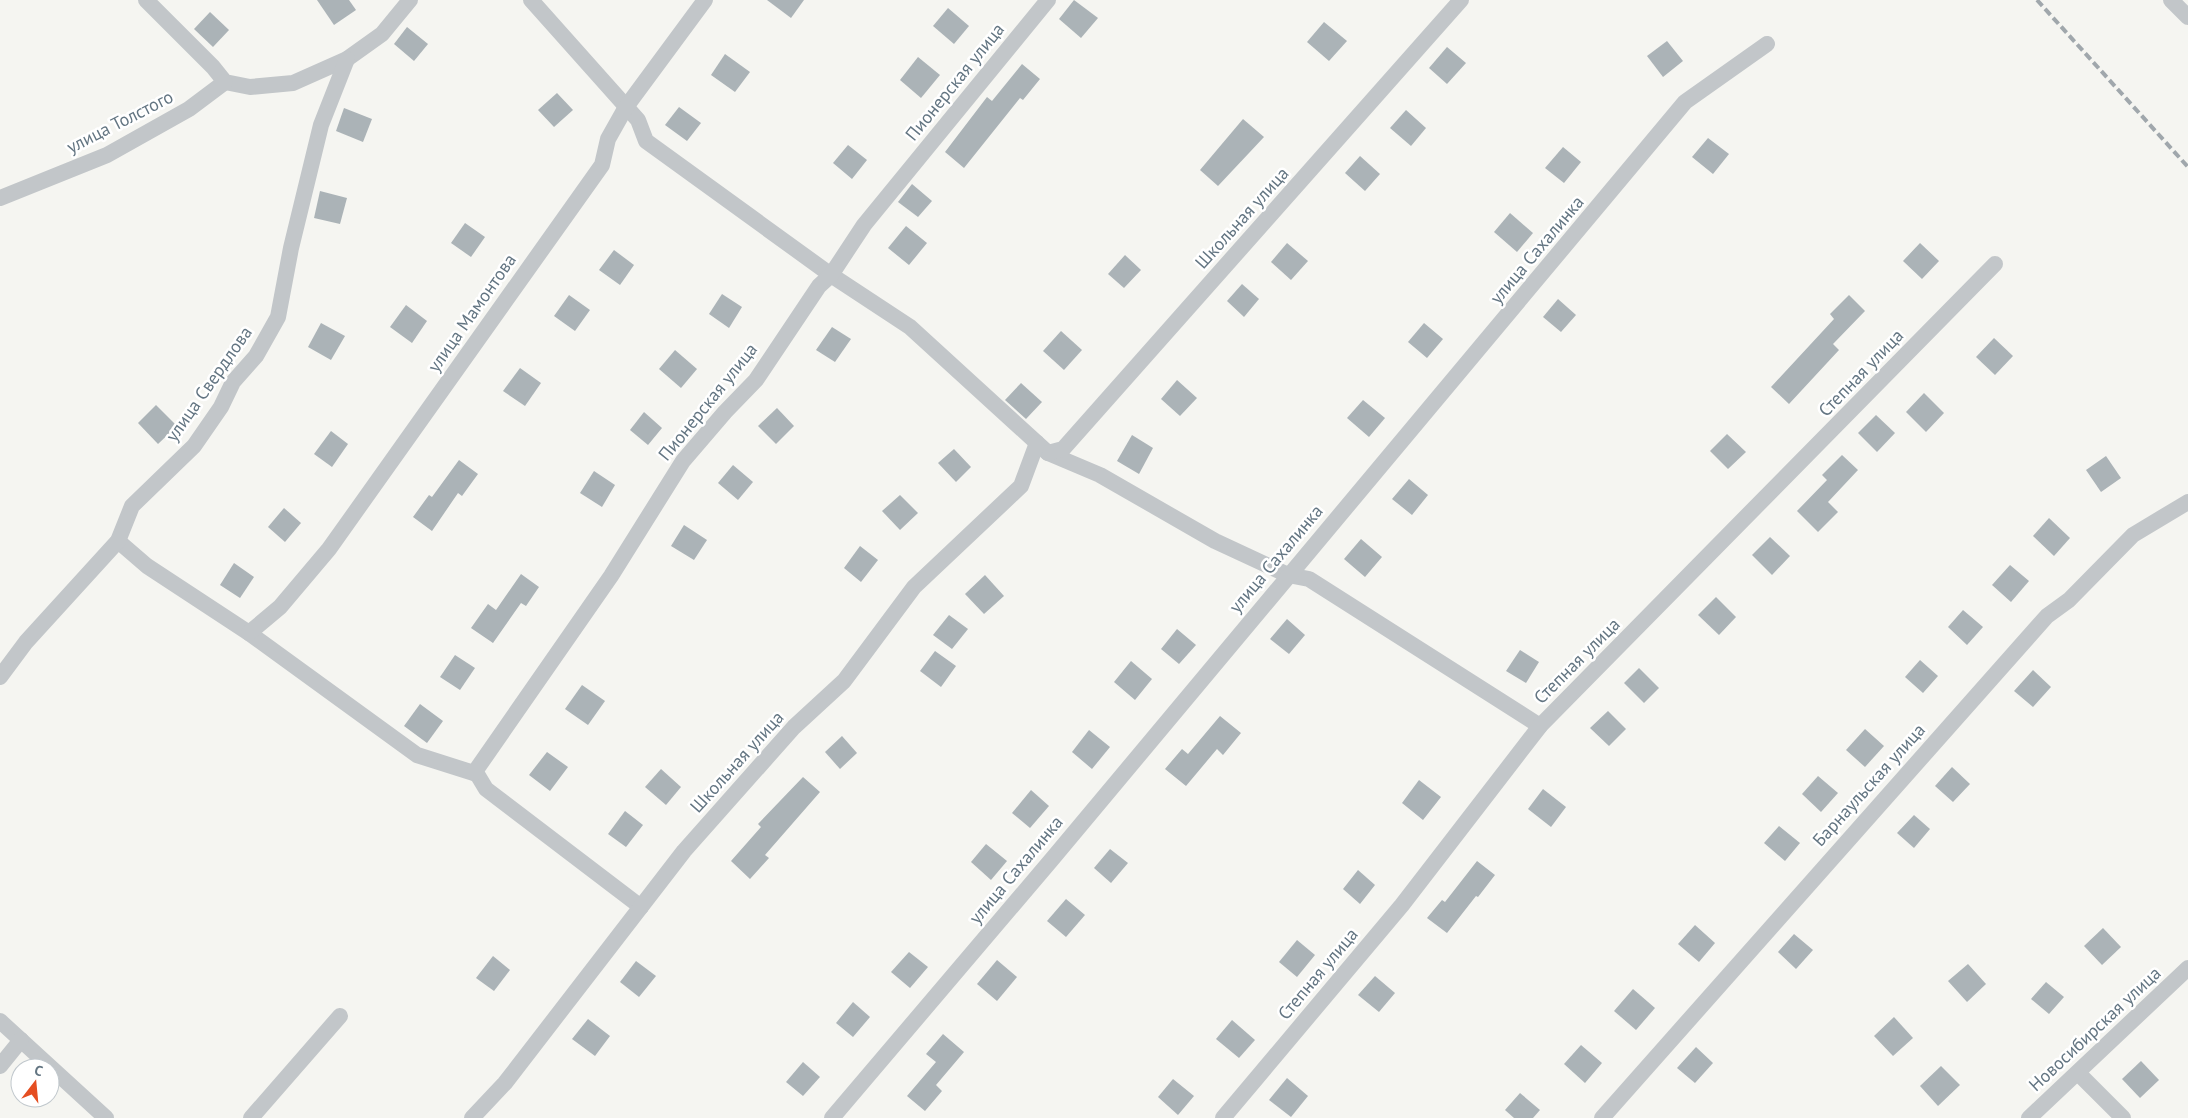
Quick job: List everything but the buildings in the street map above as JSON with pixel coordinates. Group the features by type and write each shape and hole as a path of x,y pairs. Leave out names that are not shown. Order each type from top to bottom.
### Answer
{"street":[{"path":"146,0 214,66 225,82 250,87 293,83 347,59 382,34 410,0"},
{"path":"531,0 638,120 646,141 830,275 910,327 1042,448 1100,475 1215,541 1288,574 1309,579 1540,726"},
{"name":"улица Мамонтова","path":"250,633 280,607 329,550 602,165 608,139 626,107 705,0"},
{"name":"Пионерская улица","path":"474,774 611,576 684,461 725,412 756,380 819,286 830,275 864,225 1048,0"},
{"name":"Школьная улица","path":"472,1118 506,1083 684,851 788,734 844,681 914,587 1021,486 1042,448 1062,449 1461,0"},
{"path":"2171,0 2188,17"},
{"name":"улица Сахалинка","path":"832,1118 1053,858 1288,574 1566,247 1685,102 1767,44"},
{"name":"улица Свердлова","path":"0,677 26,642 118,541 132,506 194,446 221,407 233,382 256,356 278,317 291,248 321,125 347,59"},
{"name":"улица Толстого","path":"0,198 107,155 189,109 225,82"},
{"name":"Степная улица","path":"1223,1118 1402,905 1540,726 1995,264"},
{"name":"Барнаульская улица","path":"1602,1118 2047,616 2069,600 2133,535 2188,502"},
{"path":"118,541 147,566 250,633 417,755 477,774 486,789 641,907"},
{"name":"Новосибирская улица","path":"2029,1118 2188,968"},
{"path":"251,1118 340,1016"},
{"path":"0,1021 106,1118"},
{"path":"0,1066 21,1040"},
{"path":"2078,1073 2123,1118"}],"railway":[{"path":"2037,0 2188,167"}]}
